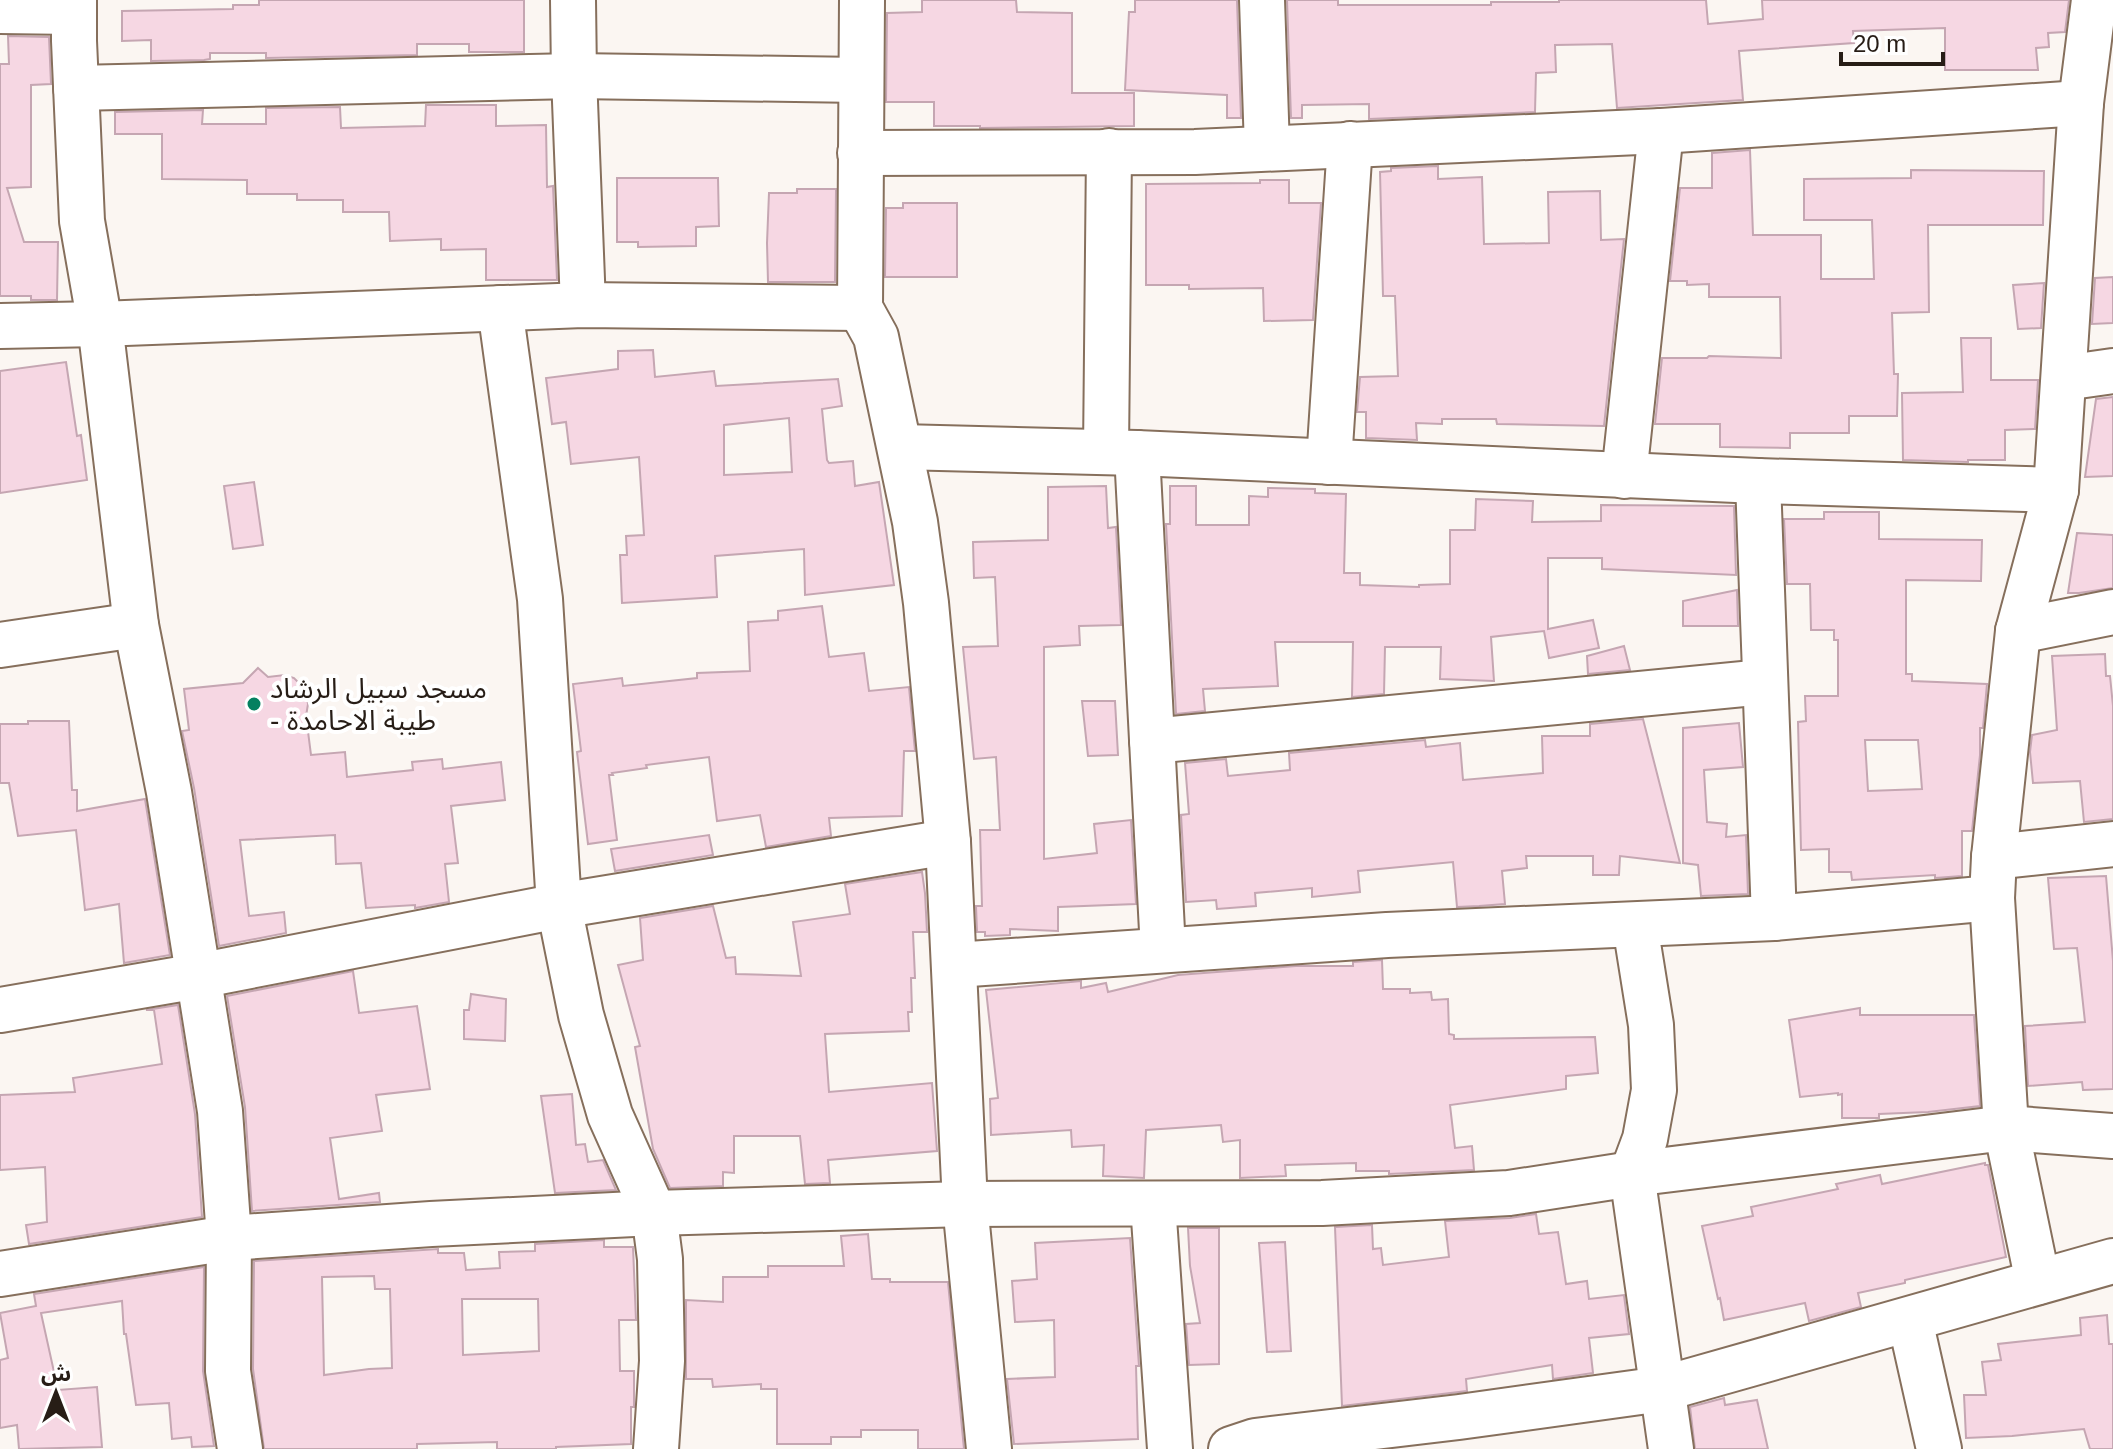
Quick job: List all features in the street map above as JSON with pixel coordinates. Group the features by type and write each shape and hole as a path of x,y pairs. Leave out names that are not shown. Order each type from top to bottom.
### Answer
{"street":[{"path":"573,0 583,305"},
{"path":"862,0 860,308 876,337 915,522 926,603 948,842 965,1204 989,1449"},
{"path":"1262,0 1267,148"},
{"path":"2038,1282 2006,1128 1993,878 2018,631 2056,490 2081,103 2094,0"},
{"path":"0,11 74,6 82,221 100,324 136,625 169,792 220,1111 229,1238 228,1371 240,1449"},
{"path":"76,88 574,76 861,80"},
{"path":"860,153 1195,152 1661,131 2081,103"},
{"path":"1624,476 1661,131"},
{"path":"1329,462 1350,144"},
{"path":"1109,151 1122,453 1152,741 1163,950"},
{"path":"0,326 583,305 860,308"},
{"path":"500,308 540,599 559,906 581,1015 610,1115 654,1213 660,1259 662,1361 656,1449"},
{"path":"2064,378 2113,371"},
{"path":"900,447 2056,490"},
{"path":"1758,481 1774,918"},
{"path":"2018,631 2113,612"},
{"path":"0,645 136,625"},
{"path":"1152,741 1764,682"},
{"path":"0,1010 198,976 559,906 948,842"},
{"path":"955,965 1387,935 1774,918 1993,878 2113,844"},
{"path":"1635,925 1651,1025 1654,1090 1645,1139 1632,1174 1671,1449"},
{"path":"0,1274 229,1238 431,1224 654,1213 965,1204 1322,1203 1509,1193 1632,1174 2006,1128 2113,1136"},
{"path":"1153,1204 1170,1449"},
{"path":"1231,1449 1255,1441 1662,1389 2113,1261"},
{"path":"1910,1320 1939,1449"}],"building":[{"path":"259,0 524,0 524,52 469,52 469,44 417,44 417,55 266,58 266,53 210,53 210,59 204,60 151,61 151,40 122,41 122,11 233,9 233,5 259,5"},
{"path":"922,0 1016,0 1017,12 1072,13 1072,93 1134,93 1134,126 934,126 934,102 886,102 887,13 922,12"},
{"path":"1135,0 1237,0 1241,118 1227,118 1227,95 1125,90 1129,12 1135,12"},
{"path":"1287,0 1338,0 1338,5 1491,5 1491,2 1559,0 1706,0 1708,24 1763,19 1762,0 2069,0 2065,32 2048,33 2049,47 2036,48 2038,70 1945,70 1945,28 1853,31 1854,43 1739,51 1743,100 1617,108 1612,44 1555,45 1556,72 1536,73 1535,112 1369,119 1369,104 1302,105 1302,118 1291,118"},
{"path":"8,36 49,37 51,84 31,85 31,187 7,188 24,242 58,242 57,300 0,296 0,64 9,64"},
{"path":"426,105 496,105 496,126 546,125 547,187 553,186 557,280 486,280 486,249 441,250 441,239 390,241 389,212 343,212 343,200 297,200 297,194 247,194 247,180 162,179 162,134 115,134 115,112 203,110 202,124 266,124 266,108 340,107 341,128 425,126"},
{"path":"1750,150 1753,235 1821,235 1821,279 1874,279 1872,220 1804,220 1804,179 1911,178 1911,170 2044,171 2043,225 1928,225 1929,312 1892,313 1894,374 1898,374 1897,416 1849,416 1849,433 1790,433 1790,448 1720,447 1720,424 1655,424 1662,358 1781,358 1780,297 1709,297 1709,284 1687,285 1687,281 1670,281 1680,188 1712,188 1712,153"},
{"path":"1438,166 1438,179 1482,177 1484,244 1549,243 1548,192 1600,191 1601,240 1624,239 1604,426 1497,424 1496,419 1442,419 1442,424 1416,423 1417,440 1366,438 1366,412 1357,412 1360,377 1398,376 1395,296 1383,296 1380,172 1391,171 1391,168"},
{"path":"617,178 718,178 719,226 696,227 696,246 638,247 638,242 617,242"},
{"path":"1260,180 1289,180 1289,203 1321,203 1313,320 1264,321 1263,288 1189,289 1189,285 1146,285 1146,184 1260,183"},
{"path":"797,189 836,189 835,282 768,282 769,193 797,193"},
{"path":"903,203 957,203 957,277 885,277 886,208 903,208"},
{"path":"2113,277 2113,323 2092,324 2095,278"},
{"path":"2044,283 2041,328 2018,329 2013,285"},
{"path":"1961,338 1991,338 1991,380 2038,380 2035,429 2005,430 2005,460 1903,460 1902,393 1963,392"},
{"path":"653,350 655,377 714,371 716,386 838,379 842,406 822,409 827,460 829,463 853,461 855,486 879,482 894,585 805,595 804,549 715,556 717,597 622,603 620,555 627,555 626,536 644,535 639,457 571,464 566,422 552,424 546,378 618,369 618,351","holes":["789,418 792,472 724,475 724,425"]},
{"path":"66,362 87,480 0,493 0,371"},
{"path":"2113,397 2113,476 2085,477 2096,399"},
{"path":"254,482 263,545 233,549 224,486"},
{"path":"1106,486 1108,528 1116,527 1121,625 1079,626 1080,645 1044,647 1044,859 1097,853 1094,824 1131,820 1136,904 1058,907 1058,931 1010,929 1010,935 985,936 985,932 977,932 976,906 982,906 980,830 1000,830 996,757 974,759 963,647 998,646 995,577 974,578 973,542 1048,540 1048,487"},
{"path":"1170,486 1196,486 1196,525 1249,525 1249,496 1268,497 1268,488 1315,489 1315,493 1346,494 1344,573 1360,573 1360,585 1419,587 1450,584 1450,530 1475,530 1476,499 1533,501 1532,522 1601,521 1601,505 1734,506 1736,575 1602,569 1602,558 1548,558 1548,629 1593,620 1599,648 1549,658 1544,631 1491,637 1494,681 1440,679 1441,647 1385,647 1384,694 1352,697 1353,642 1275,642 1278,686 1203,689 1205,711 1176,714 1166,524 1170,524"},
{"path":"1824,512 1879,512 1879,539 1982,540 1981,581 1906,580 1906,674 1912,674 1912,681 1987,684 1983,728 1980,728 1972,831 1962,831 1962,876 1852,880 1851,872 1829,872 1829,849 1801,850 1798,722 1806,721 1805,696 1838,696 1838,640 1834,640 1834,630 1811,630 1810,584 1787,584 1784,519 1824,519","holes":["1865,740 1918,740 1922,789 1868,791"]},
{"path":"2077,533 2113,535 2113,588 2068,593"},
{"path":"1737,590 1738,626 1683,626 1683,601"},
{"path":"822,606 829,657 864,653 869,691 909,687 915,751 904,751 902,816 829,818 831,836 766,847 760,815 717,821 709,757 646,765 647,768 609,775 617,840 588,844 573,684 622,678 623,686 697,678 697,673 750,671 748,622 778,620 778,611"},
{"path":"1624,646 1630,670 1588,674 1587,656"},
{"path":"2105,654 2113,706 2113,819 2084,822 2080,781 2033,783 2032,735 2057,730 2052,656"},
{"path":"258,668 268,677 285,675 300,684 307,697 311,755 345,752 347,777 413,770 412,762 442,759 443,769 501,762 505,800 451,806 458,863 445,864 449,902 415,908 415,905 366,908 361,863 336,864 335,835 240,840 249,916 284,912 286,933 219,946 182,731 189,730 184,689 243,683"},
{"path":"1082,701 1115,701 1118,755 1088,756"},
{"path":"1643,719 1680,863 1620,856 1619,875 1593,875 1593,856 1526,856 1527,868 1502,871 1505,904 1457,907 1453,862 1358,871 1360,892 1312,897 1312,888 1255,893 1256,906 1217,909 1216,900 1186,902 1181,815 1189,814 1185,763 1226,759 1228,776 1290,770 1289,753 1425,740 1426,747 1460,743 1463,780 1543,773 1542,736 1590,736 1590,724"},
{"path":"28,721 69,721 72,790 77,790 77,811 145,799 170,955 124,963 119,904 85,910 76,830 18,836 9,783 0,783 0,724 28,724"},
{"path":"1739,723 1743,767 1704,770 1707,822 1727,824 1726,837 1746,835 1748,894 1701,896 1698,865 1683,863 1683,728"},
{"path":"709,835 713,855 615,871 611,849"},
{"path":"922,872 927,932 913,932 915,978 911,978 909,1031 825,1034 829,1092 932,1083 937,1151 828,1160 830,1183 805,1184 800,1136 734,1136 734,1173 723,1172 723,1186 670,1188 653,1149 635,1047 640,1046 618,965 643,960 640,918 713,906 726,958 735,957 736,974 801,976 793,922 850,914 845,884"},
{"path":"2106,876 2113,961 2113,1089 2083,1090 2082,1082 2028,1086 2025,1026 2085,1022 2077,948 2054,949 2048,878"},
{"path":"1382,960 1383,989 1431,992 1432,1000 1448,999 1449,1034 1454,1035 1454,1039 1595,1037 1598,1073 1566,1076 1566,1089 1450,1105 1455,1148 1472,1146 1474,1170 1389,1174 1389,1171 1356,1171 1356,1163 1285,1165 1286,1176 1240,1178 1240,1140 1223,1142 1221,1125 1146,1130 1144,1178 1103,1176 1104,1145 1072,1147 1071,1130 991,1135 990,1099 998,1098 986,990 1081,981 1081,988 1106,983 1108,992 1178,975 1296,966 1353,966 1353,962"},
{"path":"353,971 359,1013 417,1006 430,1089 376,1095 382,1131 330,1138 339,1199 379,1193 380,1202 252,1211 245,1107 227,996"},
{"path":"471,994 506,999 505,1041 464,1039 464,1010 469,1010"},
{"path":"178,1005 195,1114 202,1217 29,1244 26,1225 47,1222 45,1167 0,1170 0,1095 75,1092 73,1078 162,1064 154,1010 146,1010"},
{"path":"1860,1008 1860,1015 1974,1015 1980,1106 1879,1114 1879,1118 1842,1118 1842,1094 1800,1097 1789,1020"},
{"path":"572,1094 576,1145 585,1144 588,1162 603,1160 616,1190 555,1193 541,1096"},
{"path":"1985,1163 1988,1165 2006,1257 1858,1293 1861,1307 1809,1321 1805,1303 1724,1320 1702,1226 1753,1216 1751,1207 1838,1189 1836,1184 1880,1175 1882,1184"},
{"path":"1536,1214 1539,1234 1558,1232 1566,1284 1587,1281 1589,1299 1624,1295 1629,1334 1589,1338 1593,1373 1553,1379 1552,1365 1466,1379 1467,1391 1342,1406 1335,1227 1372,1225 1373,1249 1381,1248 1383,1265 1449,1257 1445,1221"},
{"path":"1188,1228 1219,1228 1219,1364 1189,1365 1186,1324 1200,1323 1190,1266"},
{"path":"868,1234 872,1279 948,1282 964,1449 918,1449 918,1430 861,1430 861,1437 831,1437 831,1444 777,1444 777,1389 761,1389 761,1384 713,1387 712,1379 686,1379 686,1300 723,1302 723,1277 768,1277 768,1266 844,1266 841,1236"},
{"path":"1130,1238 1139,1366 1136,1366 1138,1439 1014,1444 1007,1379 1055,1377 1054,1320 1015,1322 1012,1281 1037,1279 1035,1243"},
{"path":"604,1240 604,1247 633,1247 636,1320 619,1320 620,1371 634,1371 631,1444 556,1449 497,1449 497,1442 417,1444 417,1449 264,1449 253,1369 254,1261 438,1249 438,1253 464,1253 466,1270 500,1268 499,1252 535,1251 535,1244","holes":["374,1276 375,1289 390,1289 392,1368 324,1375 322,1277","462,1299 538,1299 539,1351 463,1355"]},
{"path":"1285,1242 1291,1351 1267,1352 1259,1243"},
{"path":"204,1267 203,1371 214,1446 192,1447 191,1437 172,1439 169,1403 136,1405 124,1334 122,1301 41,1313 58,1390 97,1387 102,1447 19,1449 17,1425 0,1428 0,1360 8,1358 0,1313 36,1306 34,1294"},
{"path":"2107,1315 2109,1344 2113,1344 2113,1449 2090,1449 2084,1429 1966,1438 1964,1395 1986,1395 1982,1362 2001,1360 1998,1344 2081,1335 2080,1318"},
{"path":"1724,1398 1725,1405 1757,1400 1768,1449 1695,1449 1690,1407"}],"place":[{"name":"مسجد سبيل الرشاد - طيبة الاحامدة","path":"254,704"}]}
